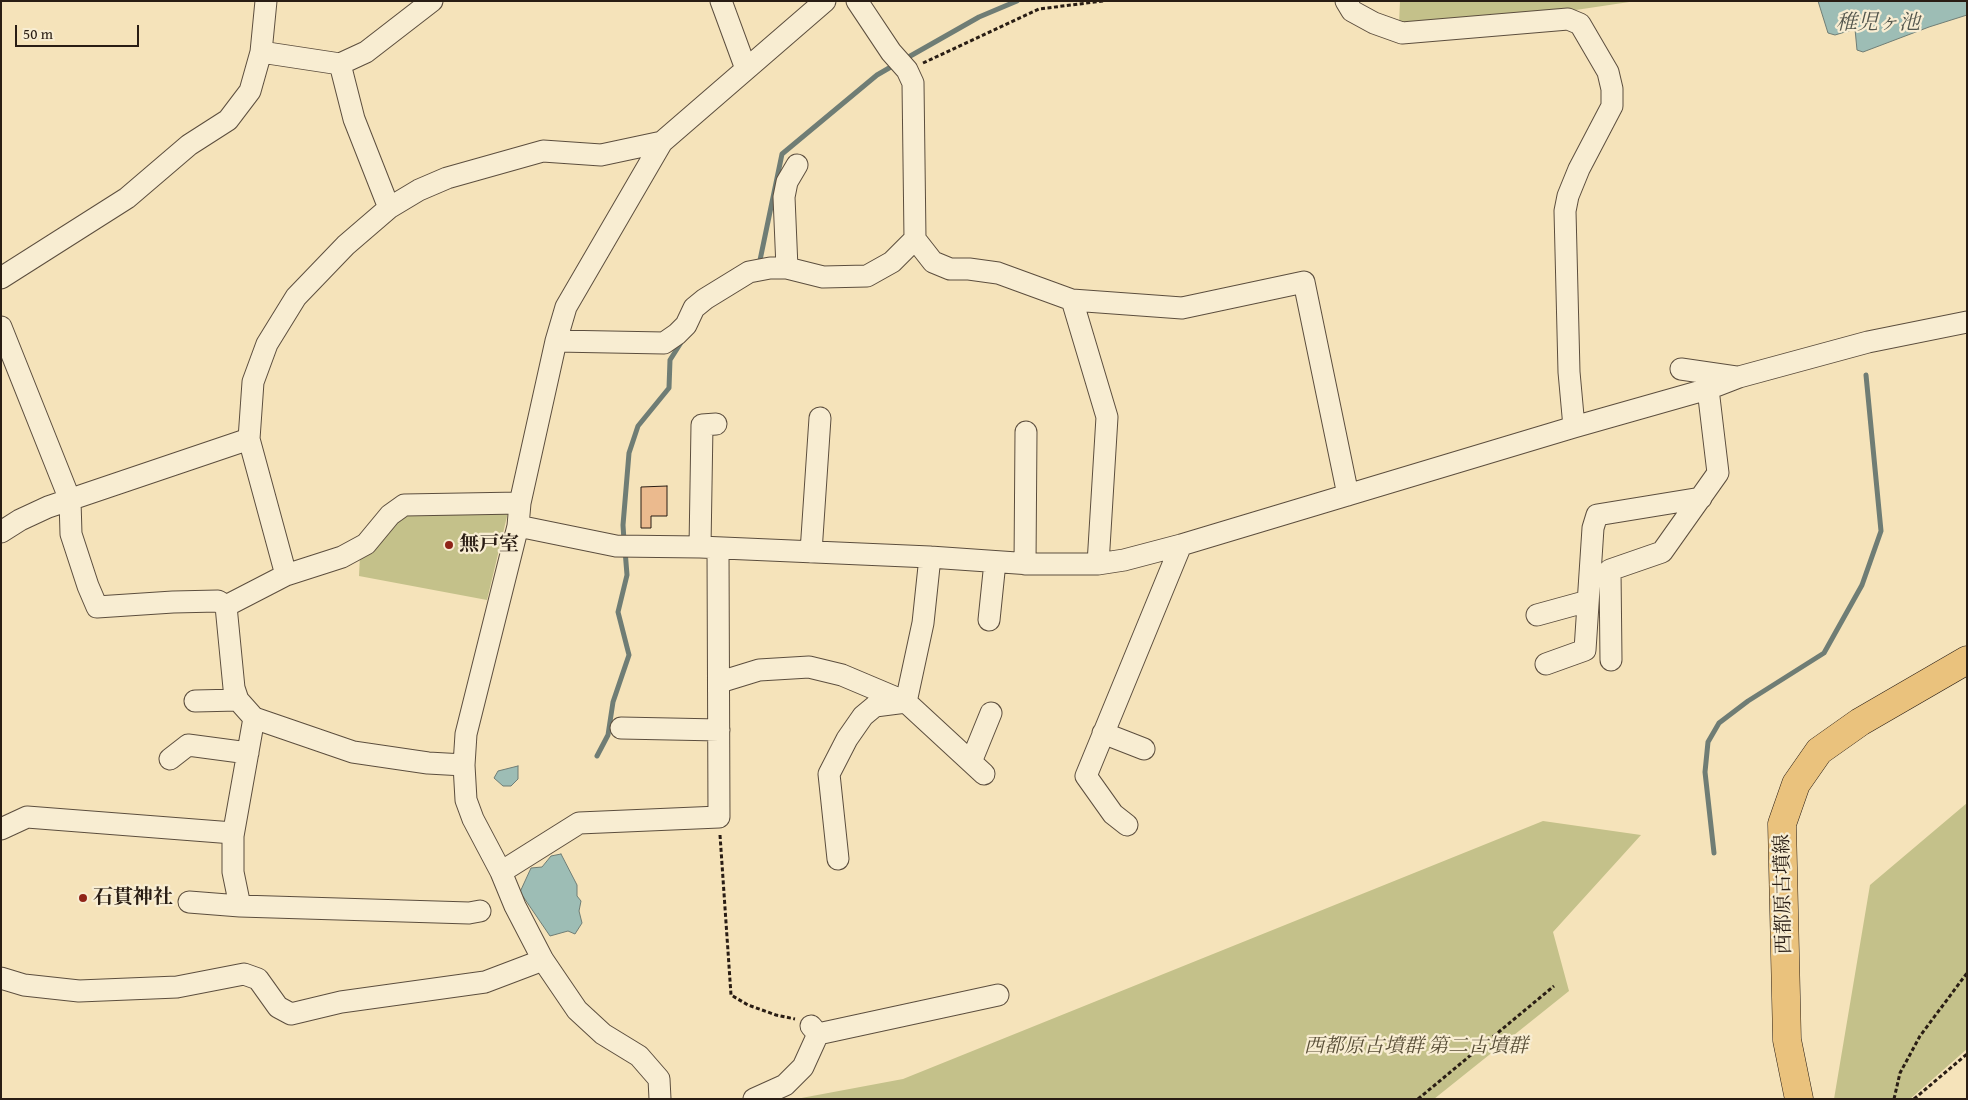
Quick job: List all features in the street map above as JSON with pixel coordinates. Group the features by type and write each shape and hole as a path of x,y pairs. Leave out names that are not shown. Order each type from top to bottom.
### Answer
{"main road":[{"name":"西都原古墳線","path":"1799,1099 1787,1040 1782,824 1796,784 1819,751 1860,722 1967,660"}],"street":[{"path":"1,278 127,198 189,145 228,120 250,91 261,52 266,1"},
{"path":"261,52 340,64 366,52 432,1"},
{"path":"721,1 746,69"},
{"path":"660,1099 658,1079 639,1056 603,1034 578,1010 543,960 515,906 501,872 473,819 466,800 464,765 466,734 518,526 520,503 556,341 566,307 662,142 825,1"},
{"path":"857,1 913,83 914,239 933,262 950,269 969,269 998,273 1072,300 1182,308 1304,282 1348,495"},
{"path":"1346,1 1352,11 1374,23 1402,33 1568,19 1580,24 1608,72 1612,89 1612,106 1578,169 1568,196 1565,211 1569,372 1574,427"},
{"path":"340,64 354,119 388,208"},
{"path":"286,575 249,439 253,382 267,344 296,297 346,245 388,208 419,190 447,178 543,151 601,154 662,142"},
{"path":"769,269 787,182 797,164"},
{"path":"556,341 664,343 678,334 686,325 694,308 705,299 769,269 823,276 868,276 892,262 914,239"},
{"path":"1072,300 1107,417 1098,564"},
{"path":"518,526 624,546 811,552 1025,564 1098,564 1124,560 1181,545 1574,427 1708,389 1739,377 1868,342 1967,322"},
{"path":"1,327 70,500 71,534 97,607 218,601 226,606"},
{"path":"1681,369 1739,377"},
{"path":"1610,660 1610,570 1662,552 1718,473 1708,389"},
{"path":"811,552 820,418"},
{"path":"501,872 579,823 719,817 720,682 709,548 702,425 716,424"},
{"path":"1025,564 1026,432"},
{"path":"1,532 20,520 48,507 249,439"},
{"path":"1546,664 1585,650 1593,528 1597,515 1701,498"},
{"path":"226,606 286,575 342,557 366,544 390,516 404,505 520,503"},
{"path":"1127,825 1113,814 1086,776 1181,545"},
{"path":"906,702 923,624 930,558"},
{"path":"989,620 995,562"},
{"path":"1537,615 1588,601"},
{"path":"226,606 234,688 238,700 254,718 353,752 464,765"},
{"path":"720,682 759,670 809,667 842,675 906,702 977,768 991,713"},
{"path":"195,701 238,700"},
{"path":"838,859 829,774 847,739 863,716 875,706 906,702"},
{"path":"240,906 233,872 233,833 254,718"},
{"path":"621,728 719,730"},
{"path":"1103,734 1144,750"},
{"path":"170,759 188,745 248,753"},
{"path":"1,829 27,817 233,833"},
{"path":"189,902 240,906 469,913 480,911"},
{"path":"1,978 24,985 79,990 177,987 244,974 258,979 278,1007 291,1014 341,1002 485,982 543,960"},
{"path":"754,1099 785,1085 803,1067 815,1030 998,996"}],"path":[{"path":"901,64 1039,9 1103,1"},
{"path":"719,817 731,995 748,1005 776,1015 799,1020 815,1030"},
{"path":"1894,1099 1900,1072 1920,1036 1967,973"},
{"path":"1418,1099 1554,986"},
{"path":"1914,1099 1967,1054"}],"green space":[{"path":"1400,1 1636,1 1569,11 1399,24"},
{"path":"509,508 487,600 359,576 360,555 404,511"},
{"path":"1967,803 1967,1049 1910,1099 1834,1099 1870,885"},
{"name":"西都原古墳群 第二古墳群","path":"1543,821 1641,835 1553,932 1569,991 1434,1099 796,1099 903,1079"}],"water":[{"name":"稚児ヶ池","path":"1818,1 1967,1 1967,15 1863,52 1857,50 1855,29 1835,35 1828,33"},
{"path":"518,766 518,779 511,786 503,786 494,778 498,771"},
{"path":"561,854 577,885 577,896 581,901 579,911 582,923 575,934 568,931 550,936 520,892 531,868 542,867 551,856"}],"building":[{"path":"667,486 667,516 651,516 651,528 641,528 641,487"}],"waterway":[{"path":"905,59 979,17 1017,1"},
{"path":"759,265 782,154 877,75 896,64"},
{"path":"624,541 623,525 629,453 638,426 669,388 670,360 682,341"},
{"path":"1714,853 1705,772 1708,742 1719,723 1748,701 1824,653 1862,585 1881,531 1866,375"},
{"path":"597,756 608,735 613,702 629,655 618,612 627,575 625,550"}],"place":[{"name":"無戸室","path":"449,545"},
{"name":"石貫神社","path":"83,898"}]}
